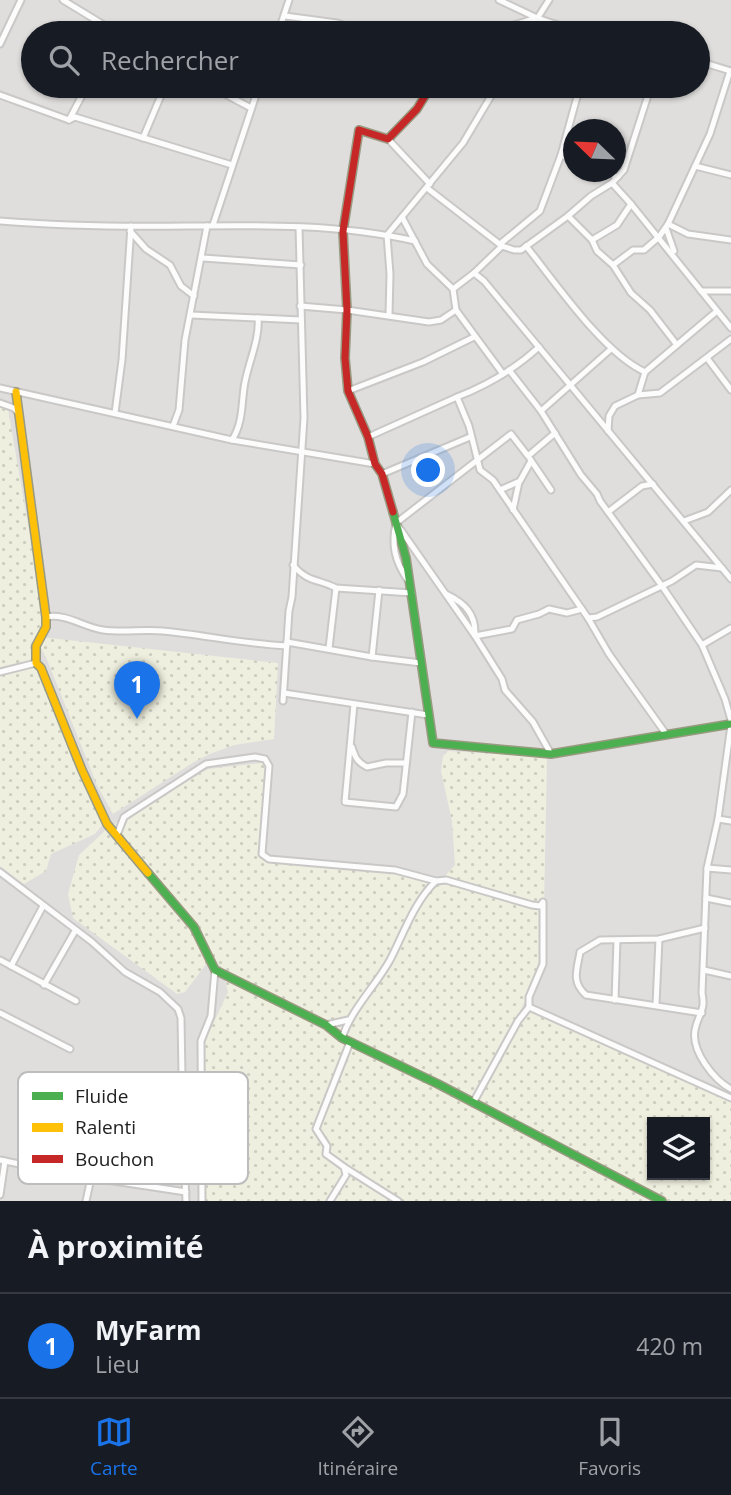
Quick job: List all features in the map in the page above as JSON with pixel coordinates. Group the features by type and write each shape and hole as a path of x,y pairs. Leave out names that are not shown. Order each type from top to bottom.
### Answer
{"street":[{"path":"0,44 21,0"},
{"path":"63,0 97,21"},
{"path":"283,21 289,0"},
{"path":"499,0 546,21"},
{"path":"535,21 549,0"},
{"path":"285,16 322,21"},
{"path":"527,21 537,18"},
{"path":"613,265 633,250 644,250 667,226 710,134 731,71 710,65"},
{"path":"0,95 69,120 75,117 232,165"},
{"path":"69,120 81,98"},
{"path":"143,138 160,98"},
{"path":"233,98 251,107"},
{"path":"173,426 179,410 186,340 197,274 210,225 254,98"},
{"path":"388,139 417,109 424,98"},
{"path":"389,316 387,235 463,143 489,98"},
{"path":"453,289 474,273 540,211 561,155 577,98"},
{"path":"626,164 647,98"},
{"path":"731,328 612,183 526,246 514,250 501,245 429,186 388,139 359,130 343,231 348,391 368,437 375,464 383,474 406,558 433,743 551,754 731,723"},
{"path":"695,166 731,175"},
{"path":"592,240 617,225 631,204"},
{"path":"568,216 592,240 597,251 613,265 631,293 650,310 677,345"},
{"path":"402,217 427,264 453,289 456,310 474,337 541,411 581,475 702,645 725,699 731,723 728,765 707,868 702,993 705,1006 694,1034 709,1069 731,1089"},
{"path":"0,221 131,228 210,225 299,227 387,235 415,241"},
{"path":"667,226 688,234 731,240"},
{"path":"667,226 669,242 679,262"},
{"path":"283,701 304,418 299,227"},
{"path":"131,228 146,249 170,265 181,286 194,296"},
{"path":"115,414 122,360 131,228"},
{"path":"526,246 611,349 630,365 645,372"},
{"path":"202,258 301,265"},
{"path":"474,273 484,281 539,346 731,579"},
{"path":"701,291 731,291"},
{"path":"300,306 429,322 441,320 456,310"},
{"path":"638,396 645,372 717,312"},
{"path":"191,315 302,320"},
{"path":"232,440 242,415 244,386 259,328 258,318"},
{"path":"348,391 423,362 474,337"},
{"path":"608,431 609,416 615,406 638,396 660,393 731,340"},
{"path":"368,437 484,387 524,361 539,346"},
{"path":"541,411 611,349"},
{"path":"707,358 731,390"},
{"path":"0,388 232,440 375,464"},
{"path":"16,392 21,416 23,456 32,496 46,617 46,627 36,646 36,663 41,668 107,824 194,927 215,970 211,1016 201,1041 201,1072"},
{"path":"457,397 469,426 480,470 493,480 582,609 609,654 666,733"},
{"path":"0,403 14,408 21,416"},
{"path":"513,510 520,481 530,458 555,433"},
{"path":"410,583 397,563 393,537 396,523 511,434 551,490"},
{"path":"383,474 470,437"},
{"path":"642,486 645,475"},
{"path":"500,490 520,481"},
{"path":"608,512 642,486 653,484"},
{"path":"684,522 708,512 731,490"},
{"path":"396,523 475,636 502,679 505,690 533,722 551,754"},
{"path":"406,558 420,556"},
{"path":"293,565 311,581 336,588 412,593"},
{"path":"588,618 597,617 662,586 696,565 722,568"},
{"path":"329,648 336,588"},
{"path":"372,657 379,590"},
{"path":"446,594 466,606 472,616 475,636"},
{"path":"475,636 512,629 517,620 539,614 549,608 567,613 582,609"},
{"path":"46,617 65,617 103,630 162,630 261,645 287,644 329,648 421,663"},
{"path":"702,645 731,628"},
{"path":"0,672 36,663"},
{"path":"284,693 428,715"},
{"path":"354,704 345,802 396,807 403,794 412,712"},
{"path":"350,742 354,756 360,764 367,767 406,763"},
{"path":"117,835 124,817 206,764 255,757 265,759 269,766 262,854 269,859 395,870 436,881 446,880 533,905 540,906 542,902 543,964 529,997 529,1007 518,1021 473,1103"},
{"path":"718,819 731,821"},
{"path":"707,868 731,870"},
{"path":"0,872 125,972 160,992 178,1009 181,1018 183,1072"},
{"path":"342,1038 348,1020 388,962 425,891 436,881"},
{"path":"706,898 731,903"},
{"path":"11,966 43,906"},
{"path":"702,1013 586,995 577,987 576,979 580,952 595,941 659,939 705,928"},
{"path":"44,985 75,931"},
{"path":"656,1004 659,939"},
{"path":"615,1000 617,940"},
{"path":"0,960 76,1001"},
{"path":"215,970 326,1025 342,1038 662,1201"},
{"path":"704,970 731,976"},
{"path":"529,1007 731,1098"},
{"path":"0,1013 70,1049"},
{"path":"326,1025 348,1020"},
{"path":"351,1042 316,1129 327,1146 326,1154 398,1201"},
{"path":"0,1195 3,1161"},
{"path":"330,1201 346,1175 344,1167"},
{"path":"132,1184 186,1192"},
{"path":"186,1184 186,1201"}],"shaded area":[{"path":"0,0 731,0 731,1201 0,1201"}],"green space":[{"path":"0,402 7,404 44,616 43,627 30,645 34,653 29,663 39,668 103,824 95,834 51,854 46,871 24,884 0,866"},
{"path":"40,637 278,663 274,739 234,745 210,754 113,814 97,785 39,645"},
{"path":"448,751 547,757 543,959 519,1014 537,1012 731,1101 731,1201 203,1201 203,1184 248,1184 248,1072 203,1072 203,1045 228,992 221,966 207,963 185,992 177,994 73,918 68,894 79,855 108,828 208,769 269,762 262,849 268,858 444,877 455,865 452,821 441,771 443,756"}],"traffic: fast":[{"path":"393,512 406,558 433,743 551,754 731,724"},
{"path":"148,873 194,927 215,970 326,1025 342,1038 438,1084 662,1201"}],"traffic: slow":[{"path":"16,392 46,617 46,627 36,646 36,663 41,668 107,824 148,873"}],"traffic: jam":[{"path":"393,512 382,474 375,464 368,437 348,391 343,231 359,130 388,139 417,109 424,98"}],"place":[{"name":"MyFarm","path":"137,719"}]}
